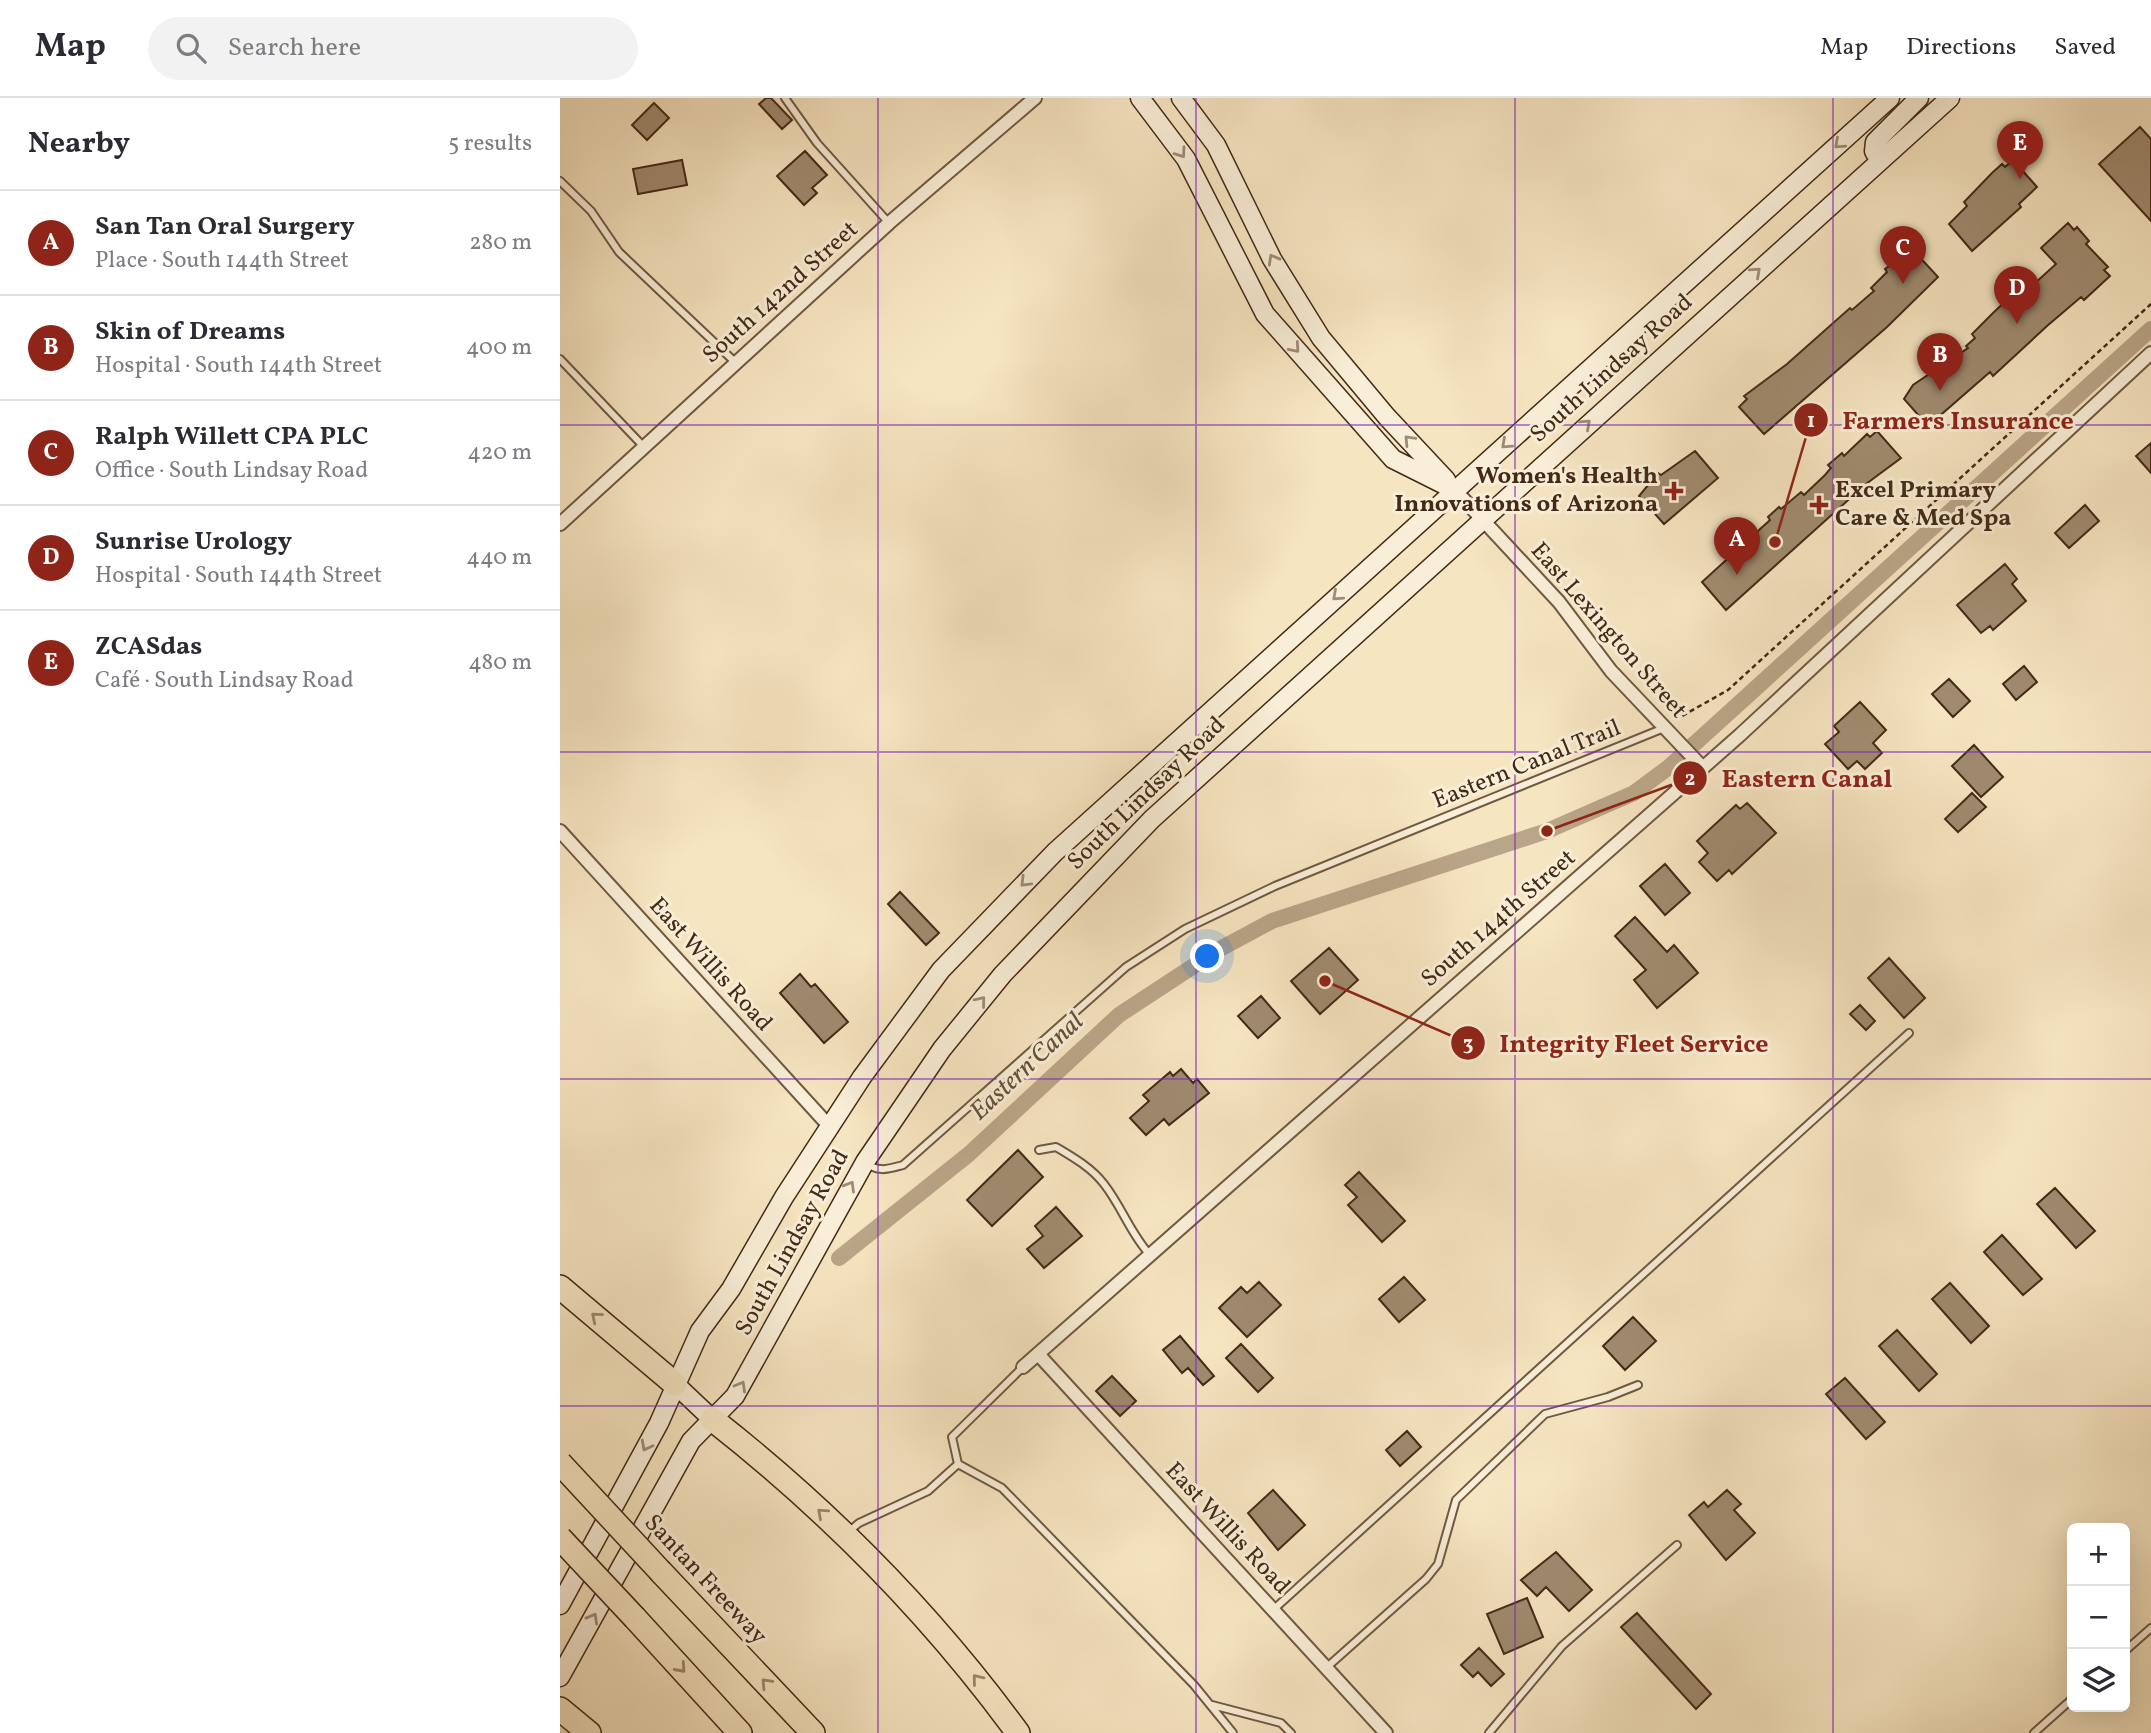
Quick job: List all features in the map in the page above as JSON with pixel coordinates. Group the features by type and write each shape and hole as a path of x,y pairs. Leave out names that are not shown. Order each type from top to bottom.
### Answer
{"highway":[{"path":"560,1287 675,1384"},
{"path":"712,1419 845,1534 915,1604 1018,1733"},
{"name":"Santan Freeway","path":"560,1463 813,1733"},
{"path":"560,1538 740,1733"},
{"path":"560,1709 589,1733"}],"main road":[{"path":"1140,98 1186,159 1265,314 1394,459 1455,490"},
{"path":"1181,98 1216,145 1272,259 1321,338 1387,417 1455,490"},
{"name":"South Lindsay Road","path":"560,1605 659,1423 700,1331 731,1289 830,1127 894,1030 941,970 992,914 1055,852 1889,98"},
{"path":"1880,161 1874,151 1875,142 1919,98"},
{"name":"South Lindsay Road","path":"560,1677 691,1441 735,1396 865,1162 942,1049 1003,974 1097,873 1481,519 1950,98"},
{"path":"675,1384 712,1419"}],"street":[{"name":"South 142nd Street","path":"560,524 889,223 1035,98"},
{"name":"South 144th Street","path":"1023,1367 2151,353"},
{"name":"East Lexington Street","path":"1455,490 1559,602 1611,671 1698,763"},
{"name":"East Willis Road","path":"560,831 830,1127"},
{"name":"East Willis Road","path":"1038,1354 1386,1733"}],"lane":[{"path":"785,98 817,143 889,223"},
{"path":"560,181 591,211 619,252 736,363"},
{"path":"560,359 644,447"},
{"name":"Eastern Canal Trail","path":"865,1162 873,1169 885,1170 903,1166 1126,967 1185,929 1275,886 1667,732"},
{"path":"1273,1610 1909,1033"},
{"path":"1039,1150 1056,1147 1087,1167 1105,1185 1133,1237 1150,1255"},
{"path":"1023,1367 952,1437 958,1464 1002,1488 1195,1685 1233,1733"},
{"path":"1326,1668 1426,1578 1438,1564 1456,1500 1545,1414 1608,1397 1638,1385"},
{"path":"845,1534 859,1523 928,1490 958,1464"},
{"path":"1489,1733 1562,1646 1677,1545"},
{"path":"2127,1649 2151,1628"},
{"path":"2034,1733 2067,1703"},
{"path":"1210,1704 1281,1723 1291,1733"}],"path":[{"path":"1667,732 1728,690 2151,304"}],"building":[{"path":"766,98 771,98 792,120 782,129 759,104"},
{"path":"654,103 669,118 647,140 632,125"},
{"path":"2140,127 2151,139 2151,221 2099,164"},
{"path":"805,151 827,175 812,188 817,193 804,205 777,176"},
{"path":"682,160 687,185 638,194 633,169"},
{"path":"2013,160 2037,187 2019,204 2021,207 1972,251 1949,224 1967,206 1964,202 1992,173 2002,164 2005,167"},
{"path":"2068,223 2074,230 2077,227 2089,241 2086,244 2108,267 2104,270 2110,276 2084,300 2081,297 2047,326 1993,376 1990,372 1928,426 1904,399 1913,385 1968,348 1966,346 1975,338 1972,334 2016,291 2030,281 2033,285 2056,264 2041,248"},
{"path":"1913,250 1938,277 1887,327 1764,434 1739,407 1747,399 1744,396 1787,364 1850,308 1852,310 1874,291 1871,288 1887,272 1885,269"},
{"path":"1877,431 1901,458 1866,484 1726,610 1702,582 1770,520 1768,517 1779,507 1781,509 1801,492 1804,495 1831,468 1828,465 1842,453 1844,456 1867,434 1870,437"},
{"path":"2151,443 2151,473 2136,456"},
{"name":"Women's Health Innovations of Arizona","path":"1695,451 1718,478 1664,524 1639,496 1658,473 1661,475"},
{"path":"2085,505 2099,521 2069,548 2055,533"},
{"path":"2005,564 2017,579 2012,584 2026,601 1993,630 1990,626 1981,633 1957,605"},
{"path":"2024,666 2037,682 2016,700 2003,684"},
{"path":"1949,679 1970,701 1953,717 1932,694"},
{"path":"1860,702 1886,730 1873,743 1882,753 1865,769 1857,761 1848,769 1825,744 1839,732 1834,726"},
{"path":"1974,745 2003,777 1981,797 1952,766"},
{"path":"1972,793 1986,807 1958,832 1945,819"},
{"path":"1747,803 1776,833 1732,874 1729,870 1717,881 1699,862 1708,853 1697,841 1736,805 1740,809"},
{"path":"1665,864 1690,893 1665,915 1640,886"},
{"path":"900,892 939,933 926,945 888,904"},
{"path":"1635,917 1667,952 1674,945 1698,973 1657,1008 1634,980 1646,970 1615,936"},
{"path":"1329,948 1358,980 1320,1014 1291,981"},
{"path":"1889,958 1925,998 1904,1018 1868,978"},
{"path":"800,974 811,987 815,984 848,1022 824,1043 780,993"},
{"path":"1261,996 1280,1018 1258,1038 1238,1016"},
{"path":"1860,1005 1875,1021 1866,1030 1850,1014"},
{"path":"1181,1069 1193,1083 1197,1079 1209,1093 1169,1125 1164,1119 1146,1135 1130,1118 1149,1101 1143,1095 1170,1072 1173,1076"},
{"path":"1018,1150 1043,1177 992,1226 967,1200"},
{"path":"1359,1172 1405,1221 1382,1242 1348,1205 1357,1197 1345,1185"},
{"path":"2055,1188 2095,1231 2076,1248 2037,1204"},
{"path":"1056,1207 1082,1236 1044,1268 1027,1249 1043,1236 1035,1226"},
{"path":"2002,1235 2042,1279 2023,1295 1984,1252"},
{"path":"1404,1277 1425,1300 1399,1322 1379,1299"},
{"path":"1259,1282 1281,1305 1247,1337 1219,1308 1241,1287 1247,1293"},
{"path":"1950,1283 1989,1326 1971,1343 1932,1299"},
{"path":"1633,1317 1656,1341 1625,1370 1603,1346"},
{"path":"1897,1330 1937,1374 1919,1391 1879,1346"},
{"path":"1180,1336 1214,1376 1203,1385 1188,1368 1182,1373 1163,1350"},
{"path":"1241,1344 1273,1378 1258,1392 1226,1358"},
{"path":"1112,1376 1136,1401 1120,1416 1096,1391"},
{"path":"1845,1378 1885,1422 1866,1439 1826,1394"},
{"path":"1407,1431 1421,1447 1400,1466 1386,1450"},
{"path":"1273,1490 1305,1525 1278,1550 1248,1513"},
{"path":"1727,1490 1741,1504 1734,1510 1755,1533 1726,1560 1689,1515 1704,1502 1708,1507"},
{"path":"1556,1552 1592,1590 1569,1611 1546,1587 1537,1596 1521,1580"},
{"path":"1527,1598 1543,1637 1504,1654 1487,1614"},
{"path":"1637,1613 1711,1694 1696,1709 1621,1627"},
{"path":"1479,1648 1504,1674 1491,1686 1478,1672 1473,1677 1461,1665"}],"waterway":[{"name":"Eastern Canal","path":"839,1258 969,1154 1119,1015 1218,950 1272,921 1547,831 1634,793 1669,767 2151,329"}],"place":[{"name":"ZCASdas","path":"2020,179"},
{"name":"Ralph Willett CPA PLC","path":"1903,284"},
{"name":"Sunrise Urology","path":"2017,324"},
{"name":"Skin of Dreams","path":"1940,391"},
{"name":"Women's Health Innovations of Arizona","path":"1674,491"},
{"name":"Excel Primary Care & Med Spa","path":"1819,505"},
{"name":"Farmers Insurance","path":"1775,542"},
{"name":"San Tan Oral Surgery","path":"1737,575"},
{"name":"Eastern Canal","path":"1547,831"},
{"name":"Integrity Fleet Service","path":"1325,981"}]}
